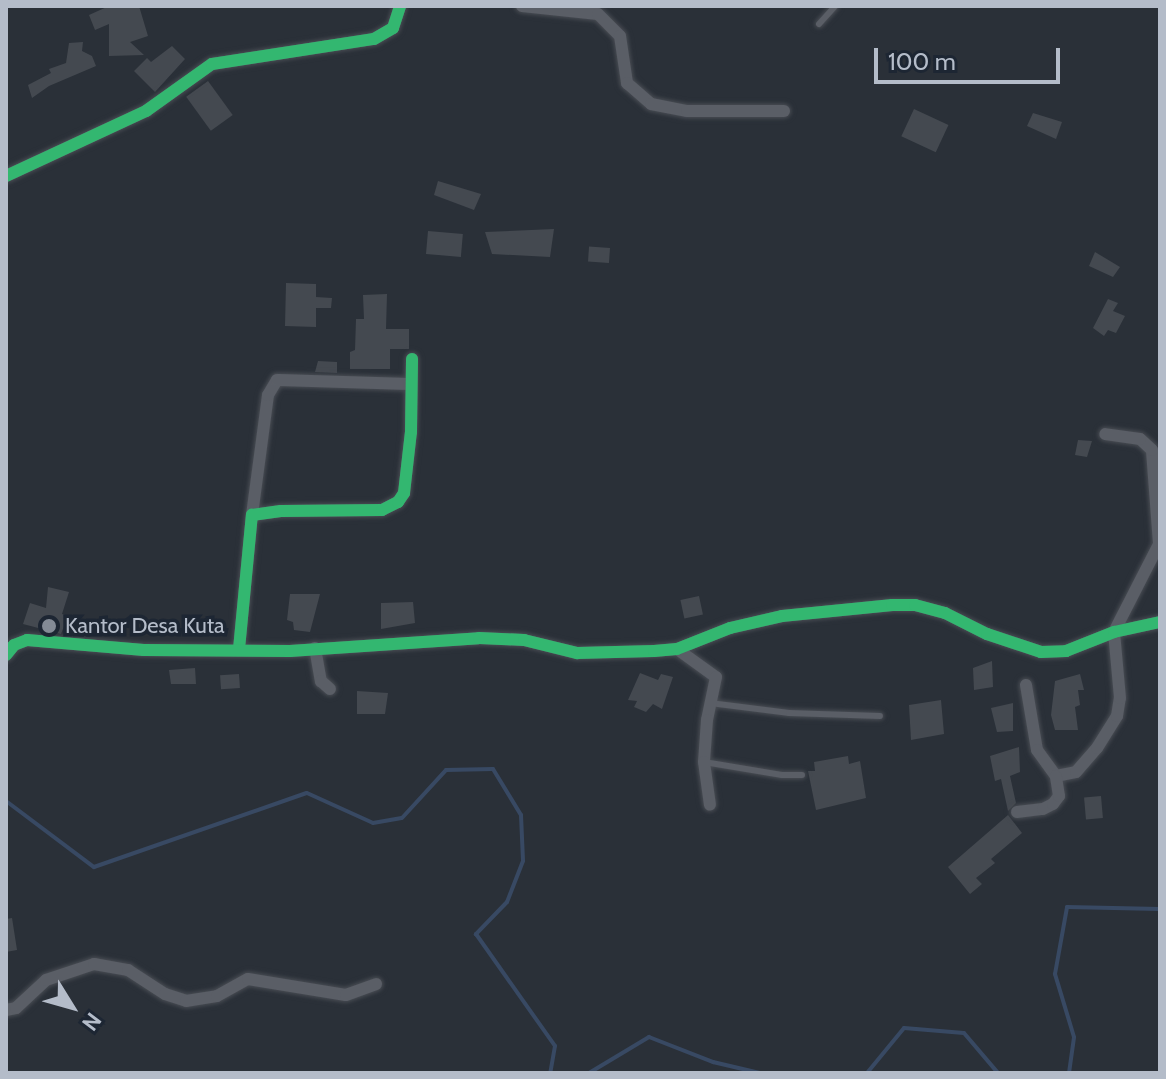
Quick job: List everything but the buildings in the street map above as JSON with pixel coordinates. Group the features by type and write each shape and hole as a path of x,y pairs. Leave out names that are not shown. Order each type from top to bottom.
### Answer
{"street":[{"path":"6,176 146,111 212,64 374,39 393,28 400,6"},
{"path":"522,6 598,14 620,36 627,83 651,104 687,111 784,111"},
{"path":"252,515 281,511 382,510 398,502 407,482 412,359"},
{"path":"239,649 268,395 277,380 411,384"},
{"path":"1056,776 1069,775 1082,767 1117,716 1120,698 1114,632 1159,550 1152,450 1140,439 1105,434"},
{"path":"6,655 14,645 27,640 144,650 290,651 479,638 524,640 577,653 677,649 730,628 782,616 892,605 915,605 945,613 987,634 1041,652 1066,651 1114,632 1160,622"},
{"path":"315,648 321,681 330,689"},
{"path":"677,649 716,677 704,762 710,805"},
{"path":"1017,812 1043,809 1053,804 1059,796 1056,776 1037,750 1026,685"},
{"path":"6,1010 16,1008 46,980 94,964 128,970 165,994 186,1001 217,996 248,979 346,995 376,984"}],"lane":[{"path":"819,24 835,6"},
{"path":"710,703 789,713 880,716"},
{"path":"704,762 782,775 802,775"}],"waterway":[{"path":"6,801 94,867 307,793 373,823 402,818 446,770 493,769 521,815 523,861 507,902 476,934 555,1046 550,1073"},
{"path":"1069,1073 1074,1037 1055,974 1067,907 1160,909"},
{"path":"867,1073 904,1028 964,1033 998,1073"},
{"path":"589,1073 649,1037 713,1062 760,1073"}],"cycle path":[{"path":"6,176 146,111 212,64 374,39 393,28 400,6"},
{"path":"239,649 252,515 281,511 382,510 398,502 404,493 411,432 412,359"},
{"path":"6,655 14,645 27,640 144,650 290,651 479,638 524,640 577,653 654,651 677,649 730,628 782,616 892,605 915,605 945,613 987,634 1041,652 1066,651 1114,632 1160,622"}],"place":[{"name":"Kantor Desa Kuta","path":"49,626"}]}
